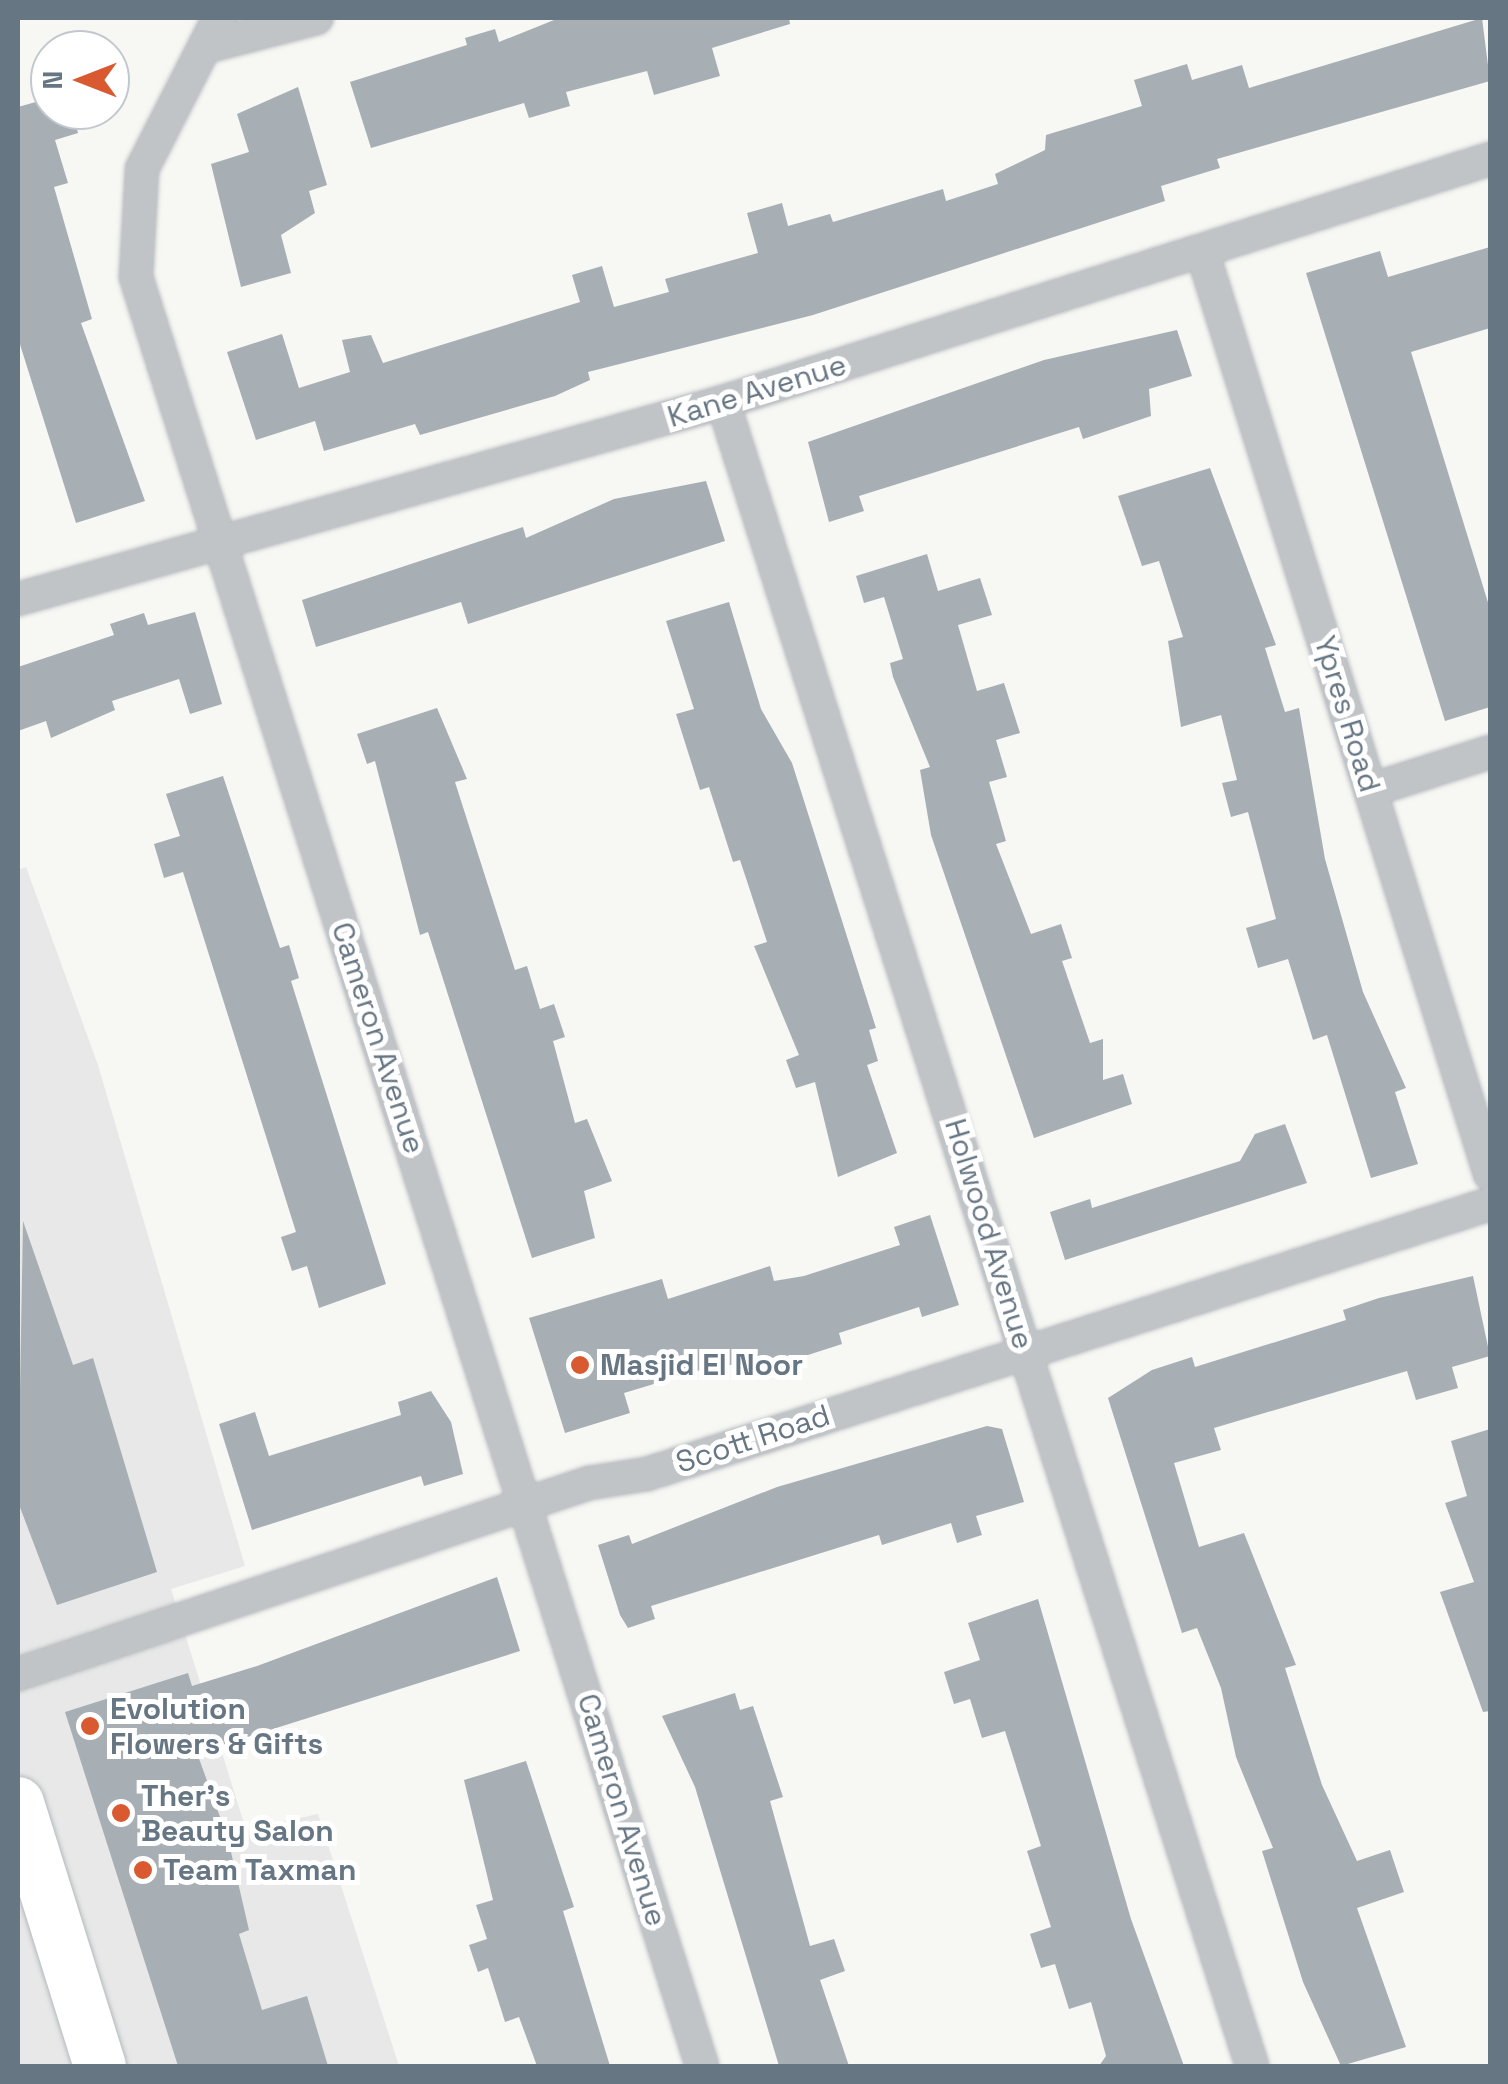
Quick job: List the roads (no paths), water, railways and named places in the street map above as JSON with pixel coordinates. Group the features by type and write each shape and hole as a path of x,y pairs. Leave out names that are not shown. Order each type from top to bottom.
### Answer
{"main road":[{"path":"18,1802 100,2066"}],"street":[{"path":"214,32 316,18"},
{"name":"Cameron Avenue","path":"214,32 156,131 132,234 136,276 702,2066"},
{"name":"Kane Avenue","path":"18,599 723,402 1203,254 1490,159"},
{"name":"Ypres Road","path":"1203,254 1490,1174"},
{"name":"Holwood Avenue","path":"723,402 1252,2066"},
{"path":"1371,790 1490,752"},
{"name":"Scott Road","path":"18,1674 524,1506 1490,1204"}],"place":[{"name":"Masjid El Noor","path":"580,1365"},
{"name":"Evolution Flowers & Gifts","path":"90,1726"},
{"name":"Ther's Beauty Salon","path":"121,1813"},
{"name":"Team Taxman","path":"143,1870"}]}
